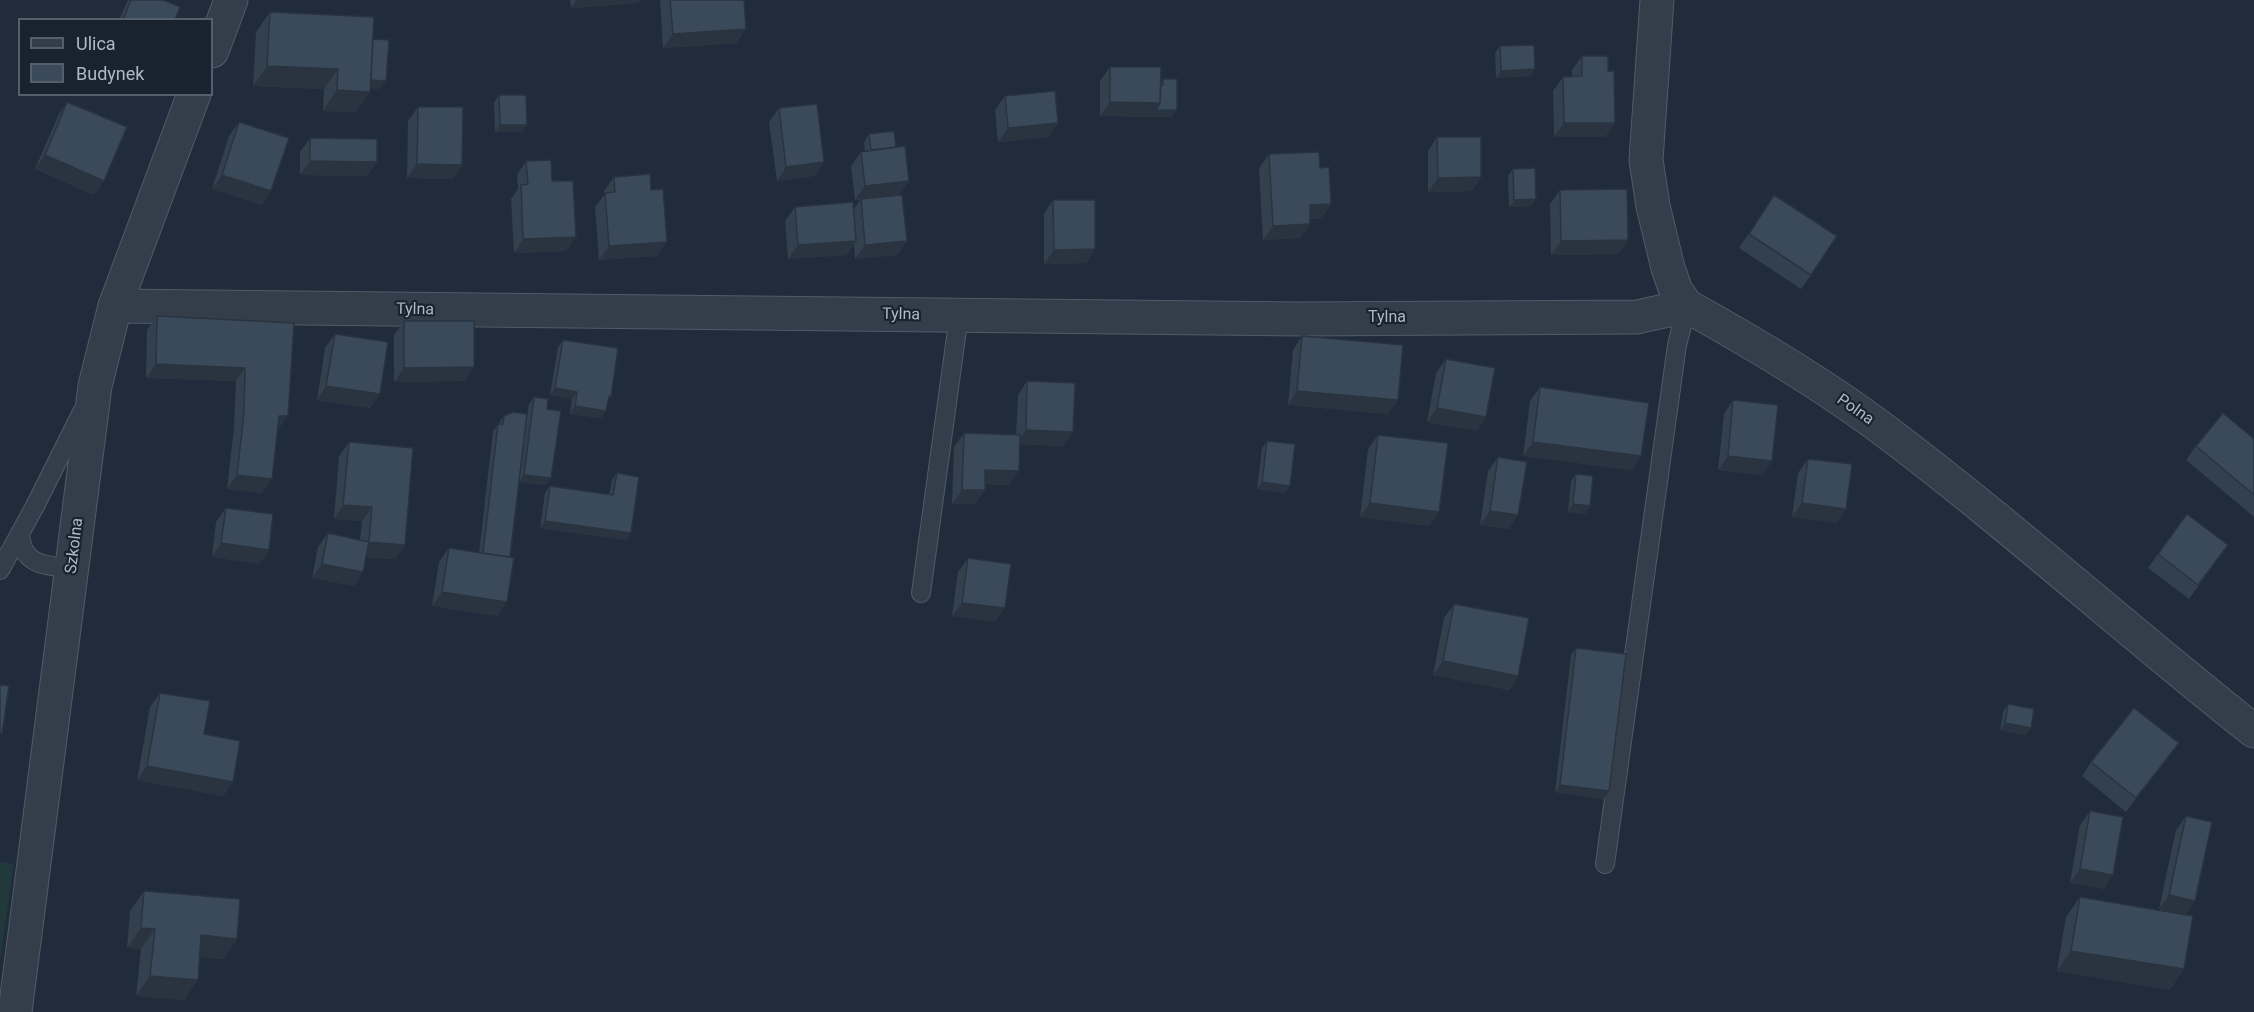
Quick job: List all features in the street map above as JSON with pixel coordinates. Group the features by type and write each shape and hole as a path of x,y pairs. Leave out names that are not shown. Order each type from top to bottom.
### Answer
{"street":[{"path":"213,48 231,0"},
{"path":"1657,0 1646,160 1653,206 1668,268 1676,291 1687,306"},
{"name":"Szkolna","path":"15,1012 94,386 115,306 193,96"},
{"name":"Tylna","path":"115,306 1301,319 1626,317 1652,315 1687,306"},
{"name":"Polna","path":"1687,306 1745,338 1877,425 2001,523 2254,730"}],"lane":[{"path":"1605,864 1677,345 1687,306"},
{"path":"921,592 959,315"},
{"path":"0,570 58,463 94,386"},
{"path":"20,534 25,554 32,560 72,569"}],"green space":[{"path":"0,862 14,864 0,961"}],"building":[{"path":"131,0 163,0 180,7 176,18 124,18"},
{"path":"670,0 744,0 746,29 673,34"},
{"path":"270,12 374,17 370,92 337,90 338,69 267,66"},
{"path":"373,39 389,40 386,81 371,80"},
{"path":"1534,45 1535,69 1501,71 1500,46"},
{"path":"1582,56 1608,56 1608,71 1614,71 1615,123 1564,123 1563,77 1582,76"},
{"path":"1110,67 1161,67 1160,103 1110,102"},
{"path":"1163,79 1177,79 1177,110 1156,110 1160,103"},
{"path":"1055,91 1058,123 1008,128 1005,96"},
{"path":"499,95 526,95 527,125 500,125"},
{"path":"67,102 127,127 104,181 45,155"},
{"path":"817,104 824,162 786,167 779,108"},
{"path":"418,107 463,107 462,165 417,164"},
{"path":"239,122 289,138 271,191 222,175"},
{"path":"894,131 896,147 871,150 869,134"},
{"path":"1437,137 1481,137 1481,177 1438,178"},
{"path":"310,138 377,139 377,162 310,161"},
{"path":"905,146 909,181 865,186 861,152"},
{"path":"1319,152 1320,168 1329,167 1331,204 1310,205 1310,224 1273,226 1269,154"},
{"path":"551,160 552,181 573,181 576,237 523,239 521,185 528,184 526,161"},
{"path":"1535,168 1536,199 1514,200 1513,169"},
{"path":"650,174 651,190 663,189 667,242 609,246 605,193 615,192 614,177"},
{"path":"1627,189 1628,240 1561,241 1560,190"},
{"path":"902,195 907,241 865,245 861,199"},
{"path":"1774,195 1837,236 1811,275 1749,234"},
{"path":"1053,200 1095,200 1095,249 1054,250"},
{"path":"853,202 856,241 798,245 795,207"},
{"path":"157,316 294,323 288,416 279,416 272,479 237,475 244,413 245,368 156,364"},
{"path":"404,321 474,321 474,367 404,368"},
{"path":"335,334 388,342 380,394 326,386"},
{"path":"1302,336 1403,345 1398,400 1297,391"},
{"path":"563,340 618,348 611,397 609,396 606,411 575,406 577,392 555,388"},
{"path":"1446,359 1495,368 1486,417 1437,408"},
{"path":"1027,381 1075,383 1073,432 1026,430"},
{"path":"1540,387 1649,403 1641,456 1533,442"},
{"path":"534,397 548,399 547,409 561,411 551,478 524,475"},
{"path":"1733,400 1778,405 1772,461 1728,456"},
{"path":"513,412 527,414 510,557 483,553 498,424 503,424 504,416"},
{"path":"2223,413 2254,439 2254,495 2196,446"},
{"path":"964,433 1020,435 1019,471 985,470 985,490 962,490"},
{"path":"1378,435 1448,443 1439,512 1370,503"},
{"path":"1267,441 1295,444 1290,486 1262,482"},
{"path":"349,442 413,448 405,545 369,542 372,507 343,505"},
{"path":"1498,457 1527,462 1518,515 1490,511"},
{"path":"1808,459 1852,464 1846,509 1802,503"},
{"path":"617,473 639,477 631,533 545,521 550,486 613,495"},
{"path":"1576,474 1593,476 1590,506 1573,504"},
{"path":"226,508 273,514 269,550 221,543"},
{"path":"2187,514 2228,545 2198,585 2158,554"},
{"path":"328,533 369,542 363,572 322,564"},
{"path":"449,548 514,558 507,602 442,592"},
{"path":"968,558 1011,564 1005,608 962,603"},
{"path":"1454,604 1529,618 1518,676 1443,661"},
{"path":"1576,648 1626,654 1609,791 1560,785"},
{"path":"0,685 9,686 2,734 0,733"},
{"path":"160,693 210,701 204,734 240,741 233,782 147,766"},
{"path":"2008,704 2034,709 2031,728 2005,723"},
{"path":"2134,708 2179,743 2136,798 2091,762"},
{"path":"2090,811 2123,817 2113,875 2080,869"},
{"path":"2186,816 2212,822 2195,901 2169,895"},
{"path":"144,891 240,899 237,939 201,935 198,980 150,976 155,929 141,928"},
{"path":"2080,897 2193,916 2184,969 2071,951"}]}
